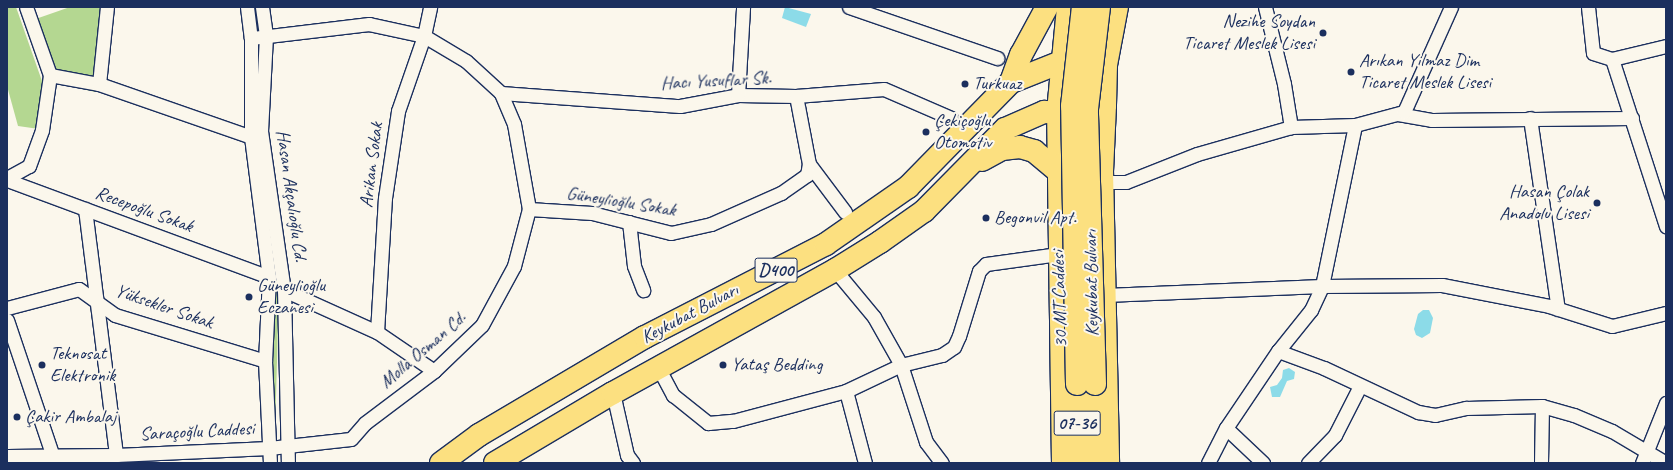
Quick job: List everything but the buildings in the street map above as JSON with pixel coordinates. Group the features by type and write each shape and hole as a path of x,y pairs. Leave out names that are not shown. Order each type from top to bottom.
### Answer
{"highway":[{"name":"Keykubat Bulvarı","path":"441,463 479,435 645,337 826,244 908,187 1011,82 1021,55 1047,7"},
{"name":"Keykubat Bulvarı","path":"1082,7 1072,106 1086,384"},
{"path":"1090,7 1098,7"},
{"name":"Keykubat Bulvarı","path":"1086,384 1088,109 1098,7"},
{"path":"1105,105 1106,65 1117,7"},
{"path":"1011,82 1061,62 1085,58 1106,65"},
{"name":"Keykubat Bulvarı","path":"495,463 613,393 835,270 924,211 1005,129 1024,119 1057,111 1076,113 1105,105"},
{"path":"960,173 1002,149 1020,147 1034,151 1057,170 1061,164 1078,160 1104,176"},
{"name":"07-36","path":"1078,463 1086,384"},
{"name":"07-36","path":"1086,384 1095,463"}],"main road":[{"name":"30 MT Caddesi","path":"1062,463 1062,356 1058,254 1057,111 1067,7"},
{"path":"1105,105 1104,176 1108,463"}],"street":[{"path":"7,179 29,166 42,130 50,75 26,7"},
{"path":"99,84 107,7"},
{"name":"Hasan Akçalıoğlu Cd.","path":"247,7 251,38 251,137 269,277 265,361 270,463"},
{"name":"Hasan Akçalıoğlu Cd.","path":"262,7 266,36 261,130 284,290 288,463"},
{"name":"Arikan Sokak","path":"377,332 385,198 398,111 424,36 430,7"},
{"path":"738,95 743,7"},
{"path":"849,7 996,58"},
{"path":"1265,7 1284,84 1291,127"},
{"path":"1104,176 1126,182 1197,154 1291,127 1355,125 1404,112 1451,7"},
{"path":"1588,7 1593,53 1612,59 1666,46"},
{"name":"Molla Osman Cd.","path":"251,38 369,24 424,36 466,61 501,93 514,124 529,209 514,266 482,325 434,371 365,423 351,439 269,448"},
{"path":"1612,59 1666,226"},
{"path":"50,75 99,84 251,137"},
{"name":"Hacı Yusuflar Sk.","path":"501,93 680,106 738,95 796,96 884,89 951,118"},
{"path":"796,96 809,164 845,212"},
{"path":"1398,114 1432,120 1632,118"},
{"path":"1530,118 1558,309"},
{"path":"1208,463 1226,428 1278,351 1311,310 1322,286 1355,125"},
{"name":"Güneylioğlu Sokak","path":"529,209 592,213 671,232 710,224 781,193 807,175 809,164"},
{"name":"Recepoğlu Sokak","path":"7,179 269,277"},
{"path":"85,209 95,302 116,455"},
{"path":"629,222 634,266 643,290"},
{"path":"658,369 673,395 708,423 732,421 846,391 901,365 942,355 954,347 960,336 979,271 986,264 1058,254"},
{"path":"835,270 874,317 901,365 926,442 942,463"},
{"path":"1105,295 1322,286 1442,285 1558,309 1612,326 1666,313"},
{"name":"Yüksekler Sokak","path":"7,308 79,289 115,315 265,361"},
{"path":"284,290 377,332 434,371"},
{"path":"7,320 55,460"},
{"path":"1278,351 1324,368 1418,412 1435,416 1466,408 1542,406 1574,415 1612,431 1645,459 1666,463"},
{"path":"1308,463 1335,435 1360,386"},
{"path":"846,391 865,463"},
{"path":"613,393 627,455 633,463"},
{"path":"1645,459 1666,404"},
{"path":"1541,463 1542,406"},
{"path":"1226,428 1263,463"},
{"name":"Saraçoğlu Caddesi","path":"7,456 55,460 116,455 269,448"}],"green space":[{"path":"7,7 16,7 43,84 39,129 18,126 7,86"},
{"path":"70,7 104,7 103,39 95,92 48,81 27,22"},
{"path":"257,50 261,51 279,288 275,435 270,435 274,288 255,137"}],"water":[{"path":"785,7 811,14 806,27 782,18"},
{"path":"1423,310 1429,310 1433,318 1430,333 1422,338 1416,335 1414,329 1418,314"},
{"path":"1289,368 1295,372 1294,379 1287,381 1280,397 1272,397 1270,387 1277,385 1282,378 1283,370"}],"place":[{"name":"Nezihe Soydan Ticaret Meslek Lisesi","path":"1323,33"},
{"name":"Arıkan Yılmaz Dim Ticaret Meslek Lisesi","path":"1351,72"},
{"name":"Turkuaz","path":"965,84"},
{"name":"Çekiçoğlu Otomotiv","path":"926,132"},
{"name":"Hasan Çolak Anadolu Lisesi","path":"1597,203"},
{"name":"Begonvil Apt.","path":"986,218"},
{"name":"Güneylioğlu Eczanesi","path":"249,297"},
{"name":"Teknosat Elektronik","path":"42,365"},
{"name":"Yataş Bedding","path":"723,365"},
{"name":"Çakir Ambalaj","path":"17,417"}]}
